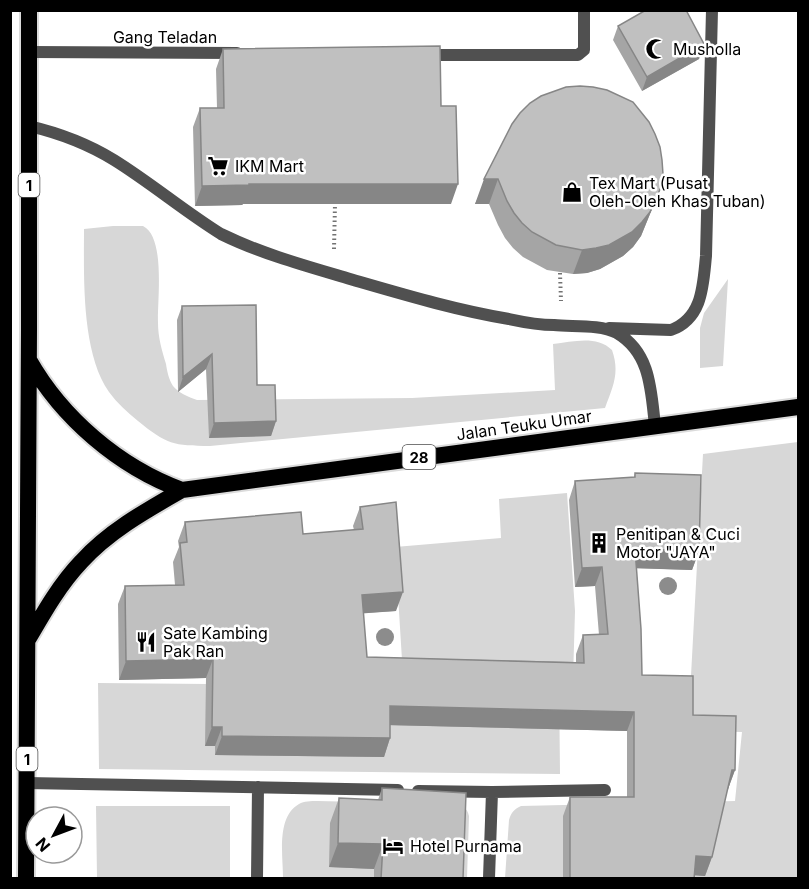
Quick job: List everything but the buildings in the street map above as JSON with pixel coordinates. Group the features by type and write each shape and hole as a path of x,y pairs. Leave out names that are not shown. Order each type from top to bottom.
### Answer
{"highway":[{"name":"1","path":"26,879 29,10"},
{"path":"29,359 52,394 93,437 142,472 182,490"},
{"name":"Jalan Teuku Umar","path":"28,640 56,594 82,560 129,522 182,490 798,407"}],"lane":[{"path":"418,54 578,55 584,50 585,10"},
{"path":"29,126 55,133 87,146 115,161 221,234 291,261 436,304 509,319 552,326 671,330 686,322 696,307 702,289 706,255 712,10"},
{"name":"Gang Teladan","path":"29,52 254,54"},
{"path":"605,328 628,342 638,352 645,365 650,380 655,426"},
{"path":"27,783 492,792 605,790"},
{"path":"257,879 258,787"},
{"path":"489,879 492,792"}],"path":[{"path":"334,274 335,204"}],"shaded area":[{"path":"143,226 150,232 158,256 158,328 168,375 175,388 197,400 412,398 555,390 553,344 584,341 599,342 612,350 615,366 613,386 605,408 210,446 171,442 148,429 115,400 100,375 93,356 86,313 84,229"},
{"path":"728,279 723,366 700,368 700,328 704,313"},
{"path":"798,442 798,878 505,878 509,820 516,808 521,806 735,801 742,732 688,731 703,454"},
{"path":"567,493 575,611 573,679 559,680 560,774 99,769 98,683 209,684 403,676 395,547 501,538 499,499"},
{"path":"317,801 455,804 466,809 469,816 467,878 283,878 282,838 287,818 299,804"},
{"path":"96,806 230,806 230,878 97,878"}],"place":[{"name":"Musholla","path":"656,49"},
{"name":"IKM Mart","path":"218,166"},
{"name":"Tex Mart (Pusat Oleh-Oleh Khas Tuban)","path":"572,192"},
{"name":"Penitipan & Cuci Motor \"JAYA\"","path":"599,543"},
{"name":"Sate Kambing Pak Ran","path":"146,642"},
{"name":"Hotel Purnama","path":"393,846"}]}
